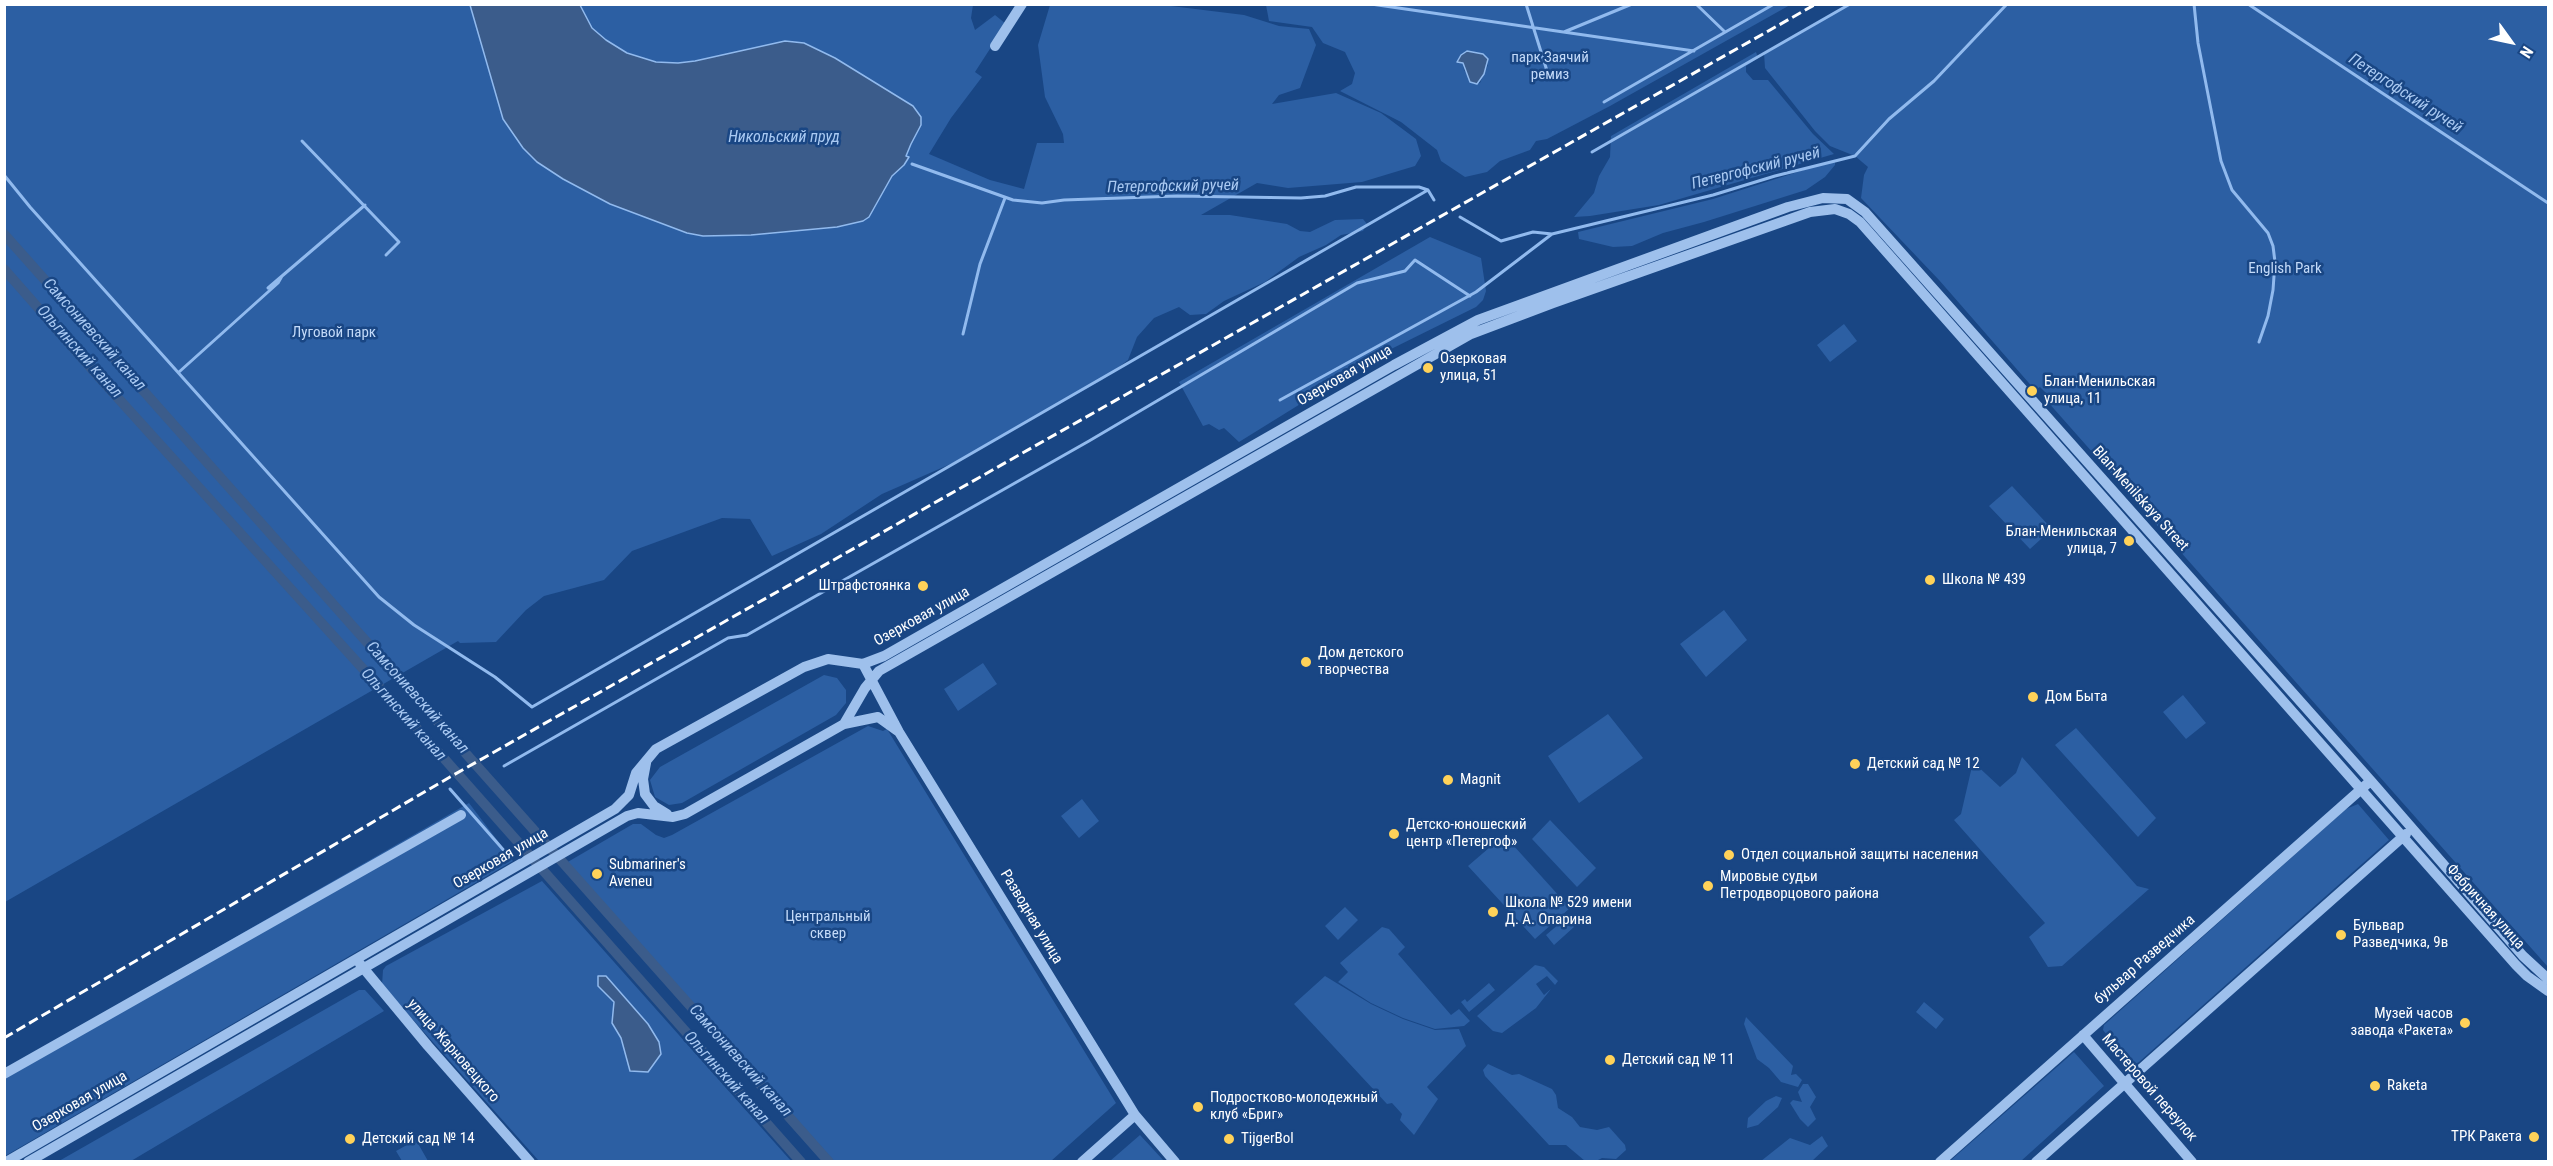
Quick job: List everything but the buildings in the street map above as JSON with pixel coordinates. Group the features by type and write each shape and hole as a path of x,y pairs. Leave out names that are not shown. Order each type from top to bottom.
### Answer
{"street":[{"path":"995,46 1022,4"},
{"name":"Озерковая улица","path":"6,1161 523,869 564,839 623,803 632,790 636,773 665,743 804,667 828,659 863,664 894,651 1385,370 1478,320 1788,207 1814,200 1837,204"},
{"name":"Blan-Menilskaya Street","path":"1837,204 1854,203 1865,212 2412,828"},
{"name":"Озерковая улица","path":"844,724 872,680 886,667 1471,334 1837,204"},
{"name":"Blan-Menilskaya Street","path":"1837,204 1860,222 2403,837"},
{"name":"Разводная улица","path":"863,664 899,732 1135,1115 1175,1161"},
{"name":"Озерковая улица","path":"523,869 572,849 632,814 644,813 673,817 685,814 844,724 878,717 899,732"},
{"path":"648,758 643,779 645,794 659,811 673,817"},
{"name":"бульвар Разведчика","path":"1940,1161 2371,781"},
{"path":"4,1074 461,815"},
{"path":"2036,1161 2412,828"},
{"name":"Фабричная улица","path":"2412,828 2523,956 2548,979"},
{"name":"Фабричная улица","path":"2403,837 2516,965 2548,991"},
{"name":"Озерковая улица","path":"28,1161 360,963"},
{"name":"улица Жарновецкого","path":"360,963 428,1046 530,1161"},
{"name":"Мастеровой переулок","path":"2082,1035 2192,1161"},
{"path":"1082,1161 1135,1115"}],"green space":[{"name":"English Park","path":"1850,4 2548,5 2548,967 2047,401 2050,397 2040,387 2035,390 1939,280 1861,198 1864,175 1868,167 1855,156 1830,146 1815,131 1765,68 1764,53"},
{"name":"Луговой парк","path":"4,5 973,5 971,18 975,30 995,15 1006,24 975,72 982,77 951,118 929,154 990,180 1024,189 1037,143 1064,143 1063,134 1045,97 1038,45 1050,5 1163,5 1244,15 1279,26 1309,29 1316,45 1300,88 1279,95 1272,104 1336,93 1381,113 1416,139 1421,156 1415,166 1362,182 1288,188 1257,183 1201,215 1230,215 1287,224 1300,231 1310,232 1335,220 1363,219 1367,224 1363,231 1341,235 1326,245 1299,257 1265,282 1224,301 1206,314 1190,315 1179,307 1154,318 1137,337 1128,360 1102,380 955,462 882,494 821,534 772,556 750,519 722,518 632,551 604,580 544,596 526,610 496,642 460,643 458,641 5,902"},
{"name":"парк Заячий ремиз","path":"1266,5 1790,5 1610,106 1547,139 1536,141 1530,150 1500,161 1487,172 1465,177 1441,161 1437,150 1401,122 1340,91 1352,84 1355,73 1345,52 1323,43 1312,27 1269,21","holes":["1483,54 1488,65 1480,83 1473,84 1464,70 1463,63"]},
{"path":"1756,52 1758,58 1746,66 1746,72 1753,80 1768,80 1813,134 1834,154 1659,205 1574,217 1594,193 1599,176 1610,157 1611,136"},
{"path":"1835,160 1835,165 1825,177 1806,190 1663,233 1632,246 1613,247 1579,239 1578,232 1713,199"},
{"path":"1430,237 1481,258 1486,291 1483,300 1476,307 1381,354 1239,442 1224,428 1219,430 1209,424 1203,426 1179,382"},
{"path":"1844,324 1857,341 1830,362 1817,345"},
{"path":"2012,486 2052,529 2030,549 1989,506"},
{"path":"1724,610 1747,640 1706,677 1680,644"},
{"path":"983,663 997,684 958,711 944,689"},
{"path":"824,675 837,678 846,690 846,703 836,715 682,803 669,805 655,797 650,780 660,767"},
{"path":"2183,695 2206,723 2186,739 2163,712"},
{"path":"1608,714 1643,758 1579,803 1548,756"},
{"name":"Центральный сквер","path":"868,726 883,731 887,729 1116,1103 1051,1161 834,1161 566,863 633,824 641,824 664,838 672,835"},
{"path":"2076,728 2156,818 2138,837 2055,745"},
{"path":"2022,757 2137,886 2149,889 2062,966 2048,967 2029,937 2045,923 1954,820 1961,814 1973,762 2000,787 2016,773"},
{"path":"1082,799 1099,821 1079,838 1061,816"},
{"path":"469,803 513,861 5,1156 4,1070"},
{"path":"2358,804 2389,840 2139,1062 2131,1066 2103,1030 2104,1025 2346,809"},
{"path":"1550,820 1596,868 1577,887 1532,839"},
{"path":"1504,835 1570,908 1535,939 1468,866"},
{"path":"542,881 791,1161 539,1161 382,985 383,970 386,966"},
{"path":"1345,907 1358,920 1338,940 1325,926"},
{"path":"1566,918 1574,927 1554,945 1546,935"},
{"path":"1382,927 1389,929 1405,947 1398,954 1451,1015 1459,1009 1470,1021 1464,1026 1435,1029 1403,1018 1371,1003 1338,982 1348,972 1340,963"},
{"path":"1535,965 1544,967 1558,981 1555,985 1547,976 1536,984 1544,995 1551,989 1536,1008 1502,1033 1493,1031 1477,1016"},
{"path":"1325,976 1371,1004 1403,1019 1435,1030 1459,1029 1466,1046 1427,1087 1438,1099 1414,1135 1400,1120 1402,1114 1392,1103 1387,1104 1294,1004"},
{"path":"1489,983 1495,990 1469,1012 1461,1002 1465,999 1467,1002"},
{"path":"359,990 365,990 384,1011 131,1161 59,1161"},
{"path":"1924,1002 1944,1019 1936,1029 1916,1012"},
{"path":"1746,1017 1793,1066 1791,1075 1796,1074 1802,1080 1798,1087 1781,1082 1769,1068 1757,1059 1744,1024"},
{"path":"2074,1052 2104,1086 2021,1161 1950,1161"},
{"path":"1488,1064 1512,1075 1519,1074 1552,1089 1556,1095 1558,1108 1572,1117 1580,1127 1597,1130 1609,1127 1625,1145 1626,1150 1616,1159 1602,1158 1596,1161 1585,1161 1566,1145 1549,1145 1485,1076 1483,1070"},
{"path":"1803,1084 1808,1084 1816,1097 1810,1107 1816,1119 1808,1127 1790,1103 1793,1100 1802,1102 1798,1092"},
{"path":"1776,1096 1782,1098 1778,1107 1758,1125 1747,1128 1748,1118 1766,1101"},
{"path":"1140,1135 1164,1161 1110,1161"},
{"path":"1822,1136 1828,1146 1812,1161 1761,1161 1790,1138 1810,1145"},
{"path":"416,1140 428,1161 402,1161 396,1151"}],"water":[{"name":"Никольский пруд","path":"470,5 580,5 592,28 606,40 627,53 656,62 695,61 785,41 804,43 835,58 913,106 921,117 921,125 906,156 909,157 892,176 869,217 863,221 837,227 751,235 703,236 687,233 610,204 563,179 537,162 523,148 503,119"},
{"path":"1467,51 1483,54 1488,59 1484,74 1477,84 1470,82 1463,63 1457,62"},
{"path":"598,976 606,976 648,1024 659,1042 661,1054 648,1072 630,1071 621,1038 612,1023 614,1002 598,986"}],"waterway":[{"path":"1371,4 1694,51"},
{"path":"1526,4 1548,74"},
{"path":"1564,32 1632,4"},
{"path":"1696,4 1725,32"},
{"path":"1604,102 1774,4"},
{"path":"1592,152 1850,4"},
{"name":"Петергофский ручей","path":"1460,217 1501,241 1533,232 1552,234 1713,195 1775,176 1855,156 1889,119 1934,81 2007,4"},
{"path":"2194,4 2198,43 2221,161 2232,190 2268,233 2273,246 2275,262 2273,290 2268,316 2259,342"},
{"name":"Петергофский ручей","path":"2248,4 2548,203"},
{"path":"302,141 399,242 386,255"},
{"name":"Петергофский ручей","path":"912,164 1013,200 1042,203 1064,200 1177,196 1301,198 1325,196 1356,187 1419,187 1428,190 1434,200"},
{"path":"4,175 30,207 379,597 414,625 495,677 532,707 1428,190"},
{"path":"963,334 980,264 1005,198"},
{"path":"268,288 365,205"},
{"name":"Самсониевский канал","path":"4,234 829,1162"},
{"path":"1280,400 1476,292 1552,234"},
{"path":"504,766 728,638 747,635 1089,441 1357,283 1405,271 1415,260 1470,296"},
{"name":"Ольгинский канал","path":"4,269 441,755 801,1162"},
{"path":"179,372 278,283 282,276"},
{"path":"450,789 507,854"}],"railway":[{"path":"4,1038 450,777 1816,4"}],"place":[{"name":"Озерковая улица, 51","path":"1428,368"},
{"name":"Блан-Менильская улица, 11","path":"2032,391"},
{"name":"Блан-Менильская улица, 7","path":"2129,541"},
{"name":"Школа № 439","path":"1930,580"},
{"name":"Штрафстоянка","path":"923,586"},
{"name":"Дом детского творчества","path":"1306,662"},
{"name":"Дом Быта","path":"2033,697"},
{"name":"Детский сад № 12","path":"1855,764"},
{"name":"Magnit","path":"1448,780"},
{"name":"Детско-юношеский центр «Петергоф»","path":"1394,834"},
{"name":"Отдел социальной защиты населения","path":"1729,855"},
{"name":"Submariner's Aveneu","path":"597,874"},
{"name":"Мировые судьи Петродворцового района","path":"1708,886"},
{"name":"Школа № 529 имени Д. А. Опарина","path":"1493,912"},
{"name":"Бульвар Разведчика, 9в","path":"2341,935"},
{"name":"Музей часов завода «Ракета»","path":"2465,1023"},
{"name":"Детский сад № 11","path":"1610,1060"},
{"name":"Raketa","path":"2375,1086"},
{"name":"Подростково-молодежный клуб «Бриг»","path":"1198,1107"},
{"name":"ТРК Ракета","path":"2534,1137"},
{"name":"Детский сад № 14","path":"350,1139"},
{"name":"TijgerBol","path":"1229,1139"}]}
